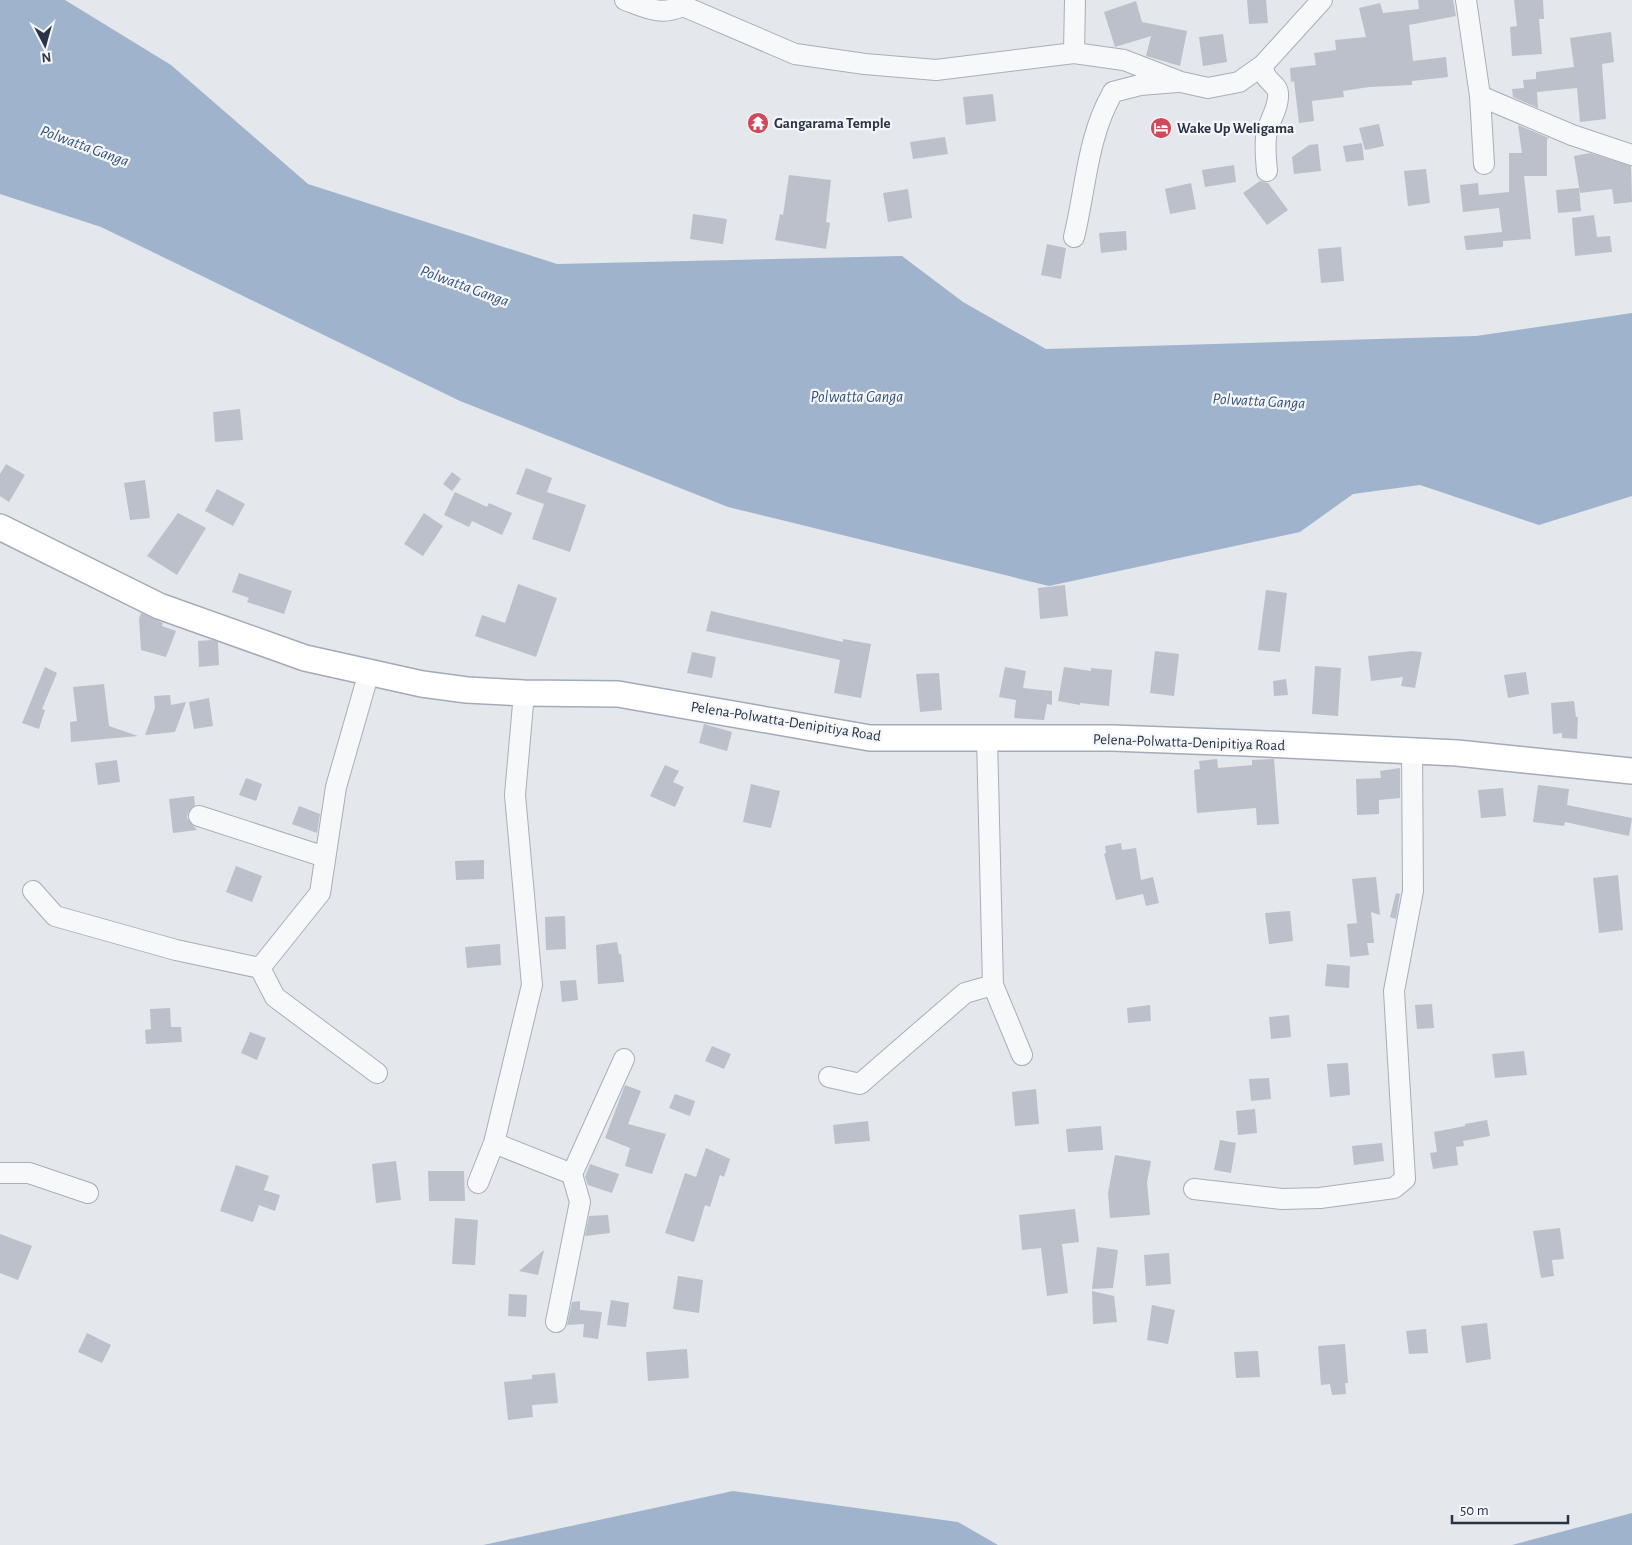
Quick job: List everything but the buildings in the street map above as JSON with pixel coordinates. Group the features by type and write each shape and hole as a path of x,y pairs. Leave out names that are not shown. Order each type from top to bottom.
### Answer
{"main road":[{"name":"Pelena-Polwatta-Denipitiya Road","path":"0,527 159,606 306,658 422,684 468,690 524,693 618,694 870,738 1112,738 1457,753 1632,771"}],"street":[{"path":"625,0 659,12 671,11 683,3 795,54 865,64 936,70 1074,53 1124,60 1181,82 1208,88 1239,82 1263,65 1322,0"},
{"path":"1074,53 1075,0"},
{"path":"1466,0 1480,96 1484,164"},
{"path":"1263,65 1263,72 1267,81 1277,87 1278,92 1278,102 1266,133 1266,171"},
{"path":"1074,237 1083,199 1087,159 1106,105 1113,92 1140,85 1181,82"},
{"path":"1480,96 1572,135 1632,155"},
{"path":"260,968 320,893 336,787 369,672"},
{"path":"478,1183 494,1144 532,985 515,795 524,693"},
{"path":"986,738 993,985 1022,1055"},
{"path":"1194,1189 1282,1199 1320,1198 1394,1188 1405,1179 1394,991 1412,891 1412,751"},
{"path":"199,816 325,857"},
{"path":"33,891 55,916 176,950 260,968"},
{"path":"260,968 275,997 377,1073"},
{"path":"829,1077 860,1084 965,993 993,985"},
{"path":"556,1322 580,1202 572,1174 624,1059"},
{"path":"494,1144 572,1174"},
{"path":"0,1174 30,1173 88,1193"}],"water":[{"name":"Polwatta Ganga","path":"0,0 65,0 171,65 308,184 557,264 902,256 963,302 1046,349 1476,336 1632,313 1632,496 1539,525 1420,485 1353,494 1300,532 1049,586 728,507 460,401 101,227 0,194"},
{"path":"733,1491 958,1522 998,1545 483,1545"},
{"path":"1632,1513 1632,1545 1512,1545"}],"place":[{"name":"Gangarama Temple","path":"758,123"},
{"name":"Wake Up Weligama","path":"1161,128"}]}
